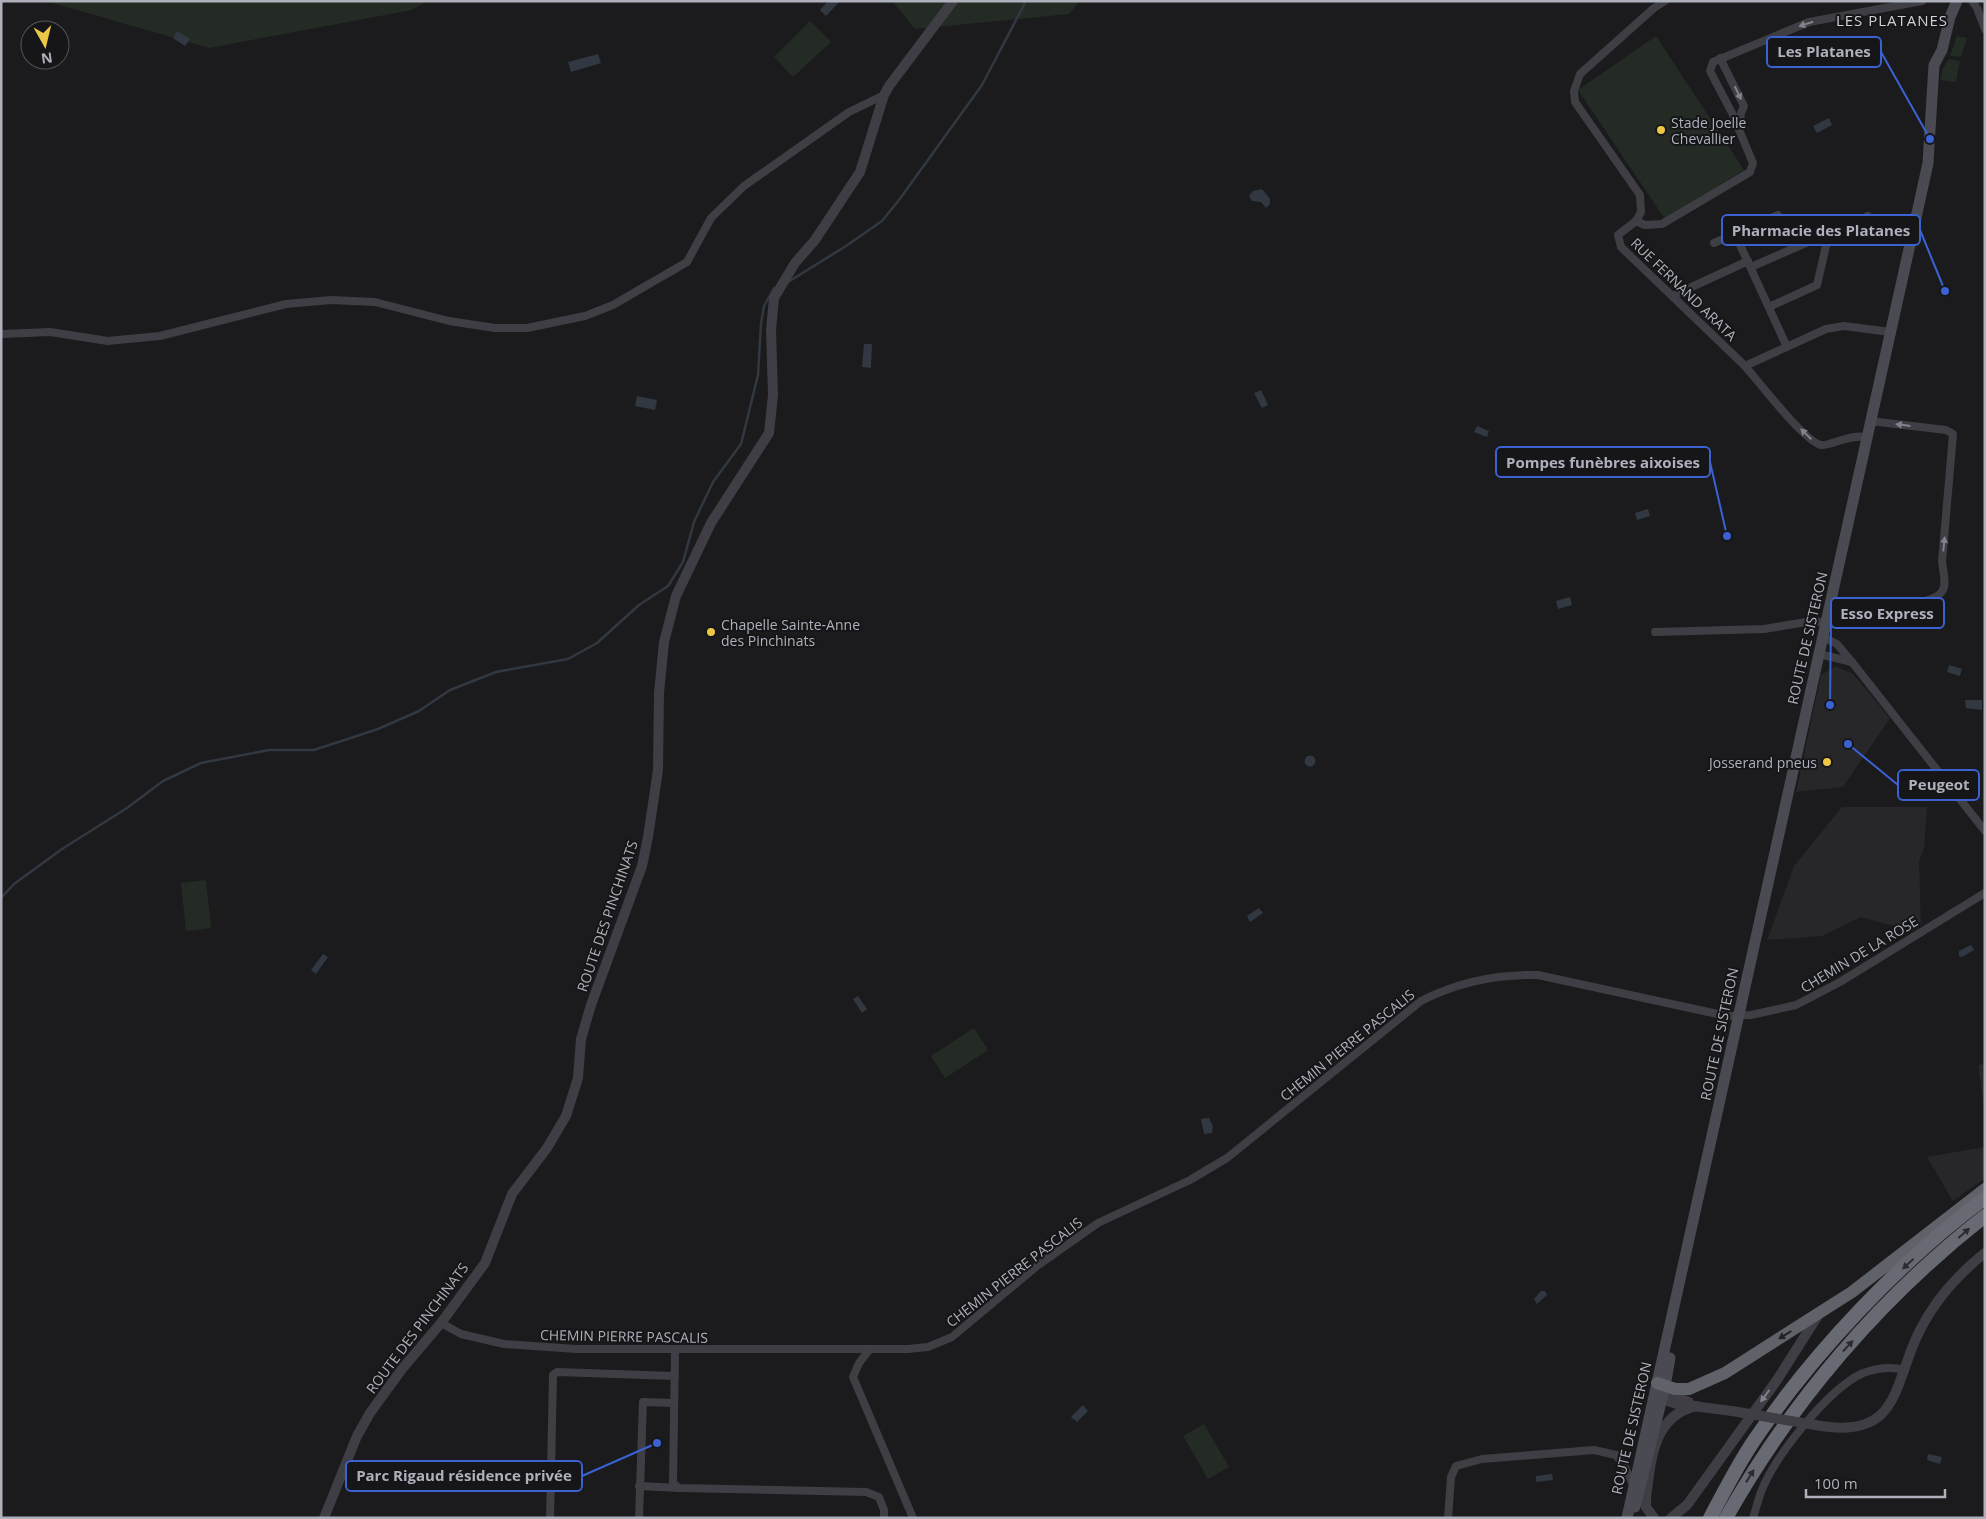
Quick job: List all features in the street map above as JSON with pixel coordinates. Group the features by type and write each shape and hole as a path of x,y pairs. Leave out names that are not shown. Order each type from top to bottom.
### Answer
{"highway":[{"path":"1659,1391 1681,1390 1702,1385 1820,1312 1883,1269 1985,1189"},
{"path":"1710,1518 1753,1443 1782,1401 1878,1291 1929,1244 1985,1198"},
{"path":"1726,1518 1767,1449 1835,1360 1900,1290 1985,1216"}],"main road":[{"name":"ROUTE DE SISTERON","path":"1632,1518 1642,1485 1679,1286 1928,163 1934,65 1942,50 1952,3"},
{"name":"ROUTE DE SISTERON","path":"1627,1518 1633,1484 1659,1391"}],"street":[{"name":"ROUTE DES PINCHINATS","path":"324,1518 357,1436 370,1413 402,1368 441,1323 485,1262 512,1194 547,1148 566,1116 578,1078 581,1039 591,1005 642,866 658,770 659,693 664,642 676,596 710,523 769,433 773,395 771,330 774,298 795,263 815,240 860,172 884,95 904,65 953,1"},
{"path":"1636,221 1640,212 1640,195 1575,102 1574,91 1580,74 1654,8 1665,1"},
{"path":"1739,131 1741,113 1744,106 1720,58 1809,22 1922,1"},
{"path":"1972,1 1977,8 1985,29"},
{"name":"RUE FERNAND ARATA","path":"1720,58 1712,62 1709,68 1732,113 1753,163 1750,172 1662,224 1645,225 1636,221 1618,235 1621,247 1746,366 1800,430 1817,444 1827,445 1847,437 1866,437"},
{"path":"1,334 50,332 108,341 160,336 286,304 331,300 375,302 449,321 495,328 527,328 585,316 613,305 687,262 711,218 744,186 849,112 884,95"},
{"path":"1714,243 1778,215"},
{"path":"1672,296 1868,216"},
{"path":"1769,307 1817,285 1829,233"},
{"path":"1735,234 1787,347"},
{"path":"1746,366 1826,330 1844,326 1890,332"},
{"path":"1655,632 1764,629 1827,620 1938,598 1943,592 1945,582 1942,562 1952,434 1946,430 1870,421"},
{"path":"1823,637 1836,644 1852,662 1985,831"},
{"path":"1819,654 1852,662"},
{"name":"CHEMIN DE LA ROSE","path":"1738,1016 1796,1005 1840,982 1985,893"},
{"name":"CHEMIN PIERRE PASCALIS","path":"441,1323 461,1334 504,1344 576,1349 675,1351 870,1350 928,1347 952,1337 1044,1261 1098,1223 1190,1180 1228,1158 1421,1000 1446,987 1512,975 1538,975 1713,1014 1738,1016"},
{"path":"1659,1391 1696,1406 1821,1426 1850,1428 1874,1420 1891,1403 1919,1332 1935,1304 1962,1272 1985,1254"},
{"path":"1671,1518 1687,1505 1777,1380 1820,1312"},
{"path":"870,1350 858,1363 853,1377 913,1518"},
{"path":"675,1351 673,1482 679,1488"},
{"path":"1753,1518 1761,1491 1781,1457 1796,1435 1824,1405 1862,1374 1888,1367 1905,1370"},
{"path":"550,1518 553,1375 557,1372 675,1376"},
{"path":"639,1518 643,1402 674,1403"},
{"path":"1654,1518 1646,1507 1646,1498 1660,1431 1674,1414 1684,1408 1696,1406"},
{"path":"1448,1518 1451,1477 1456,1466 1482,1459 1594,1450 1616,1455 1625,1467 1633,1484"},
{"path":"639,1486 866,1492 879,1496 884,1510 884,1518"}],"shaded area":[{"path":"46,1 427,1 412,10 209,48"},
{"path":"828,1 840,1 826,16 820,10"},
{"path":"892,1 1080,1 1069,14 915,29"},
{"path":"810,21 831,42 793,77 774,57"},
{"path":"177,31 190,39 185,46 173,38"},
{"name":"Stade Joelle Chevallier","path":"1656,36 1744,170 1665,219 1578,90"},
{"path":"1957,36 1967,38 1961,57 1950,56"},
{"path":"598,54 601,63 571,72 568,62"},
{"path":"1949,59 1960,61 1956,82 1940,80 1943,68"},
{"path":"1829,118 1832,125 1817,133 1813,126"},
{"path":"1262,189 1270,199 1270,204 1266,208 1261,202 1252,201 1249,196 1253,191"},
{"path":"864,344 872,344 871,368 862,367"},
{"path":"1261,390 1268,405 1262,408 1254,393"},
{"path":"637,396 657,400 655,410 635,406"},
{"path":"1477,426 1489,431 1487,437 1474,432"},
{"path":"1648,509 1650,516 1637,520 1635,513"},
{"path":"1570,597 1572,605 1558,609 1556,601"},
{"path":"1949,665 1962,669 1960,676 1947,672"},
{"path":"1836,666 1853,674 1890,718 1843,787 1796,792 1821,675"},
{"path":"1965,700 1982,700 1982,710 1966,708"},
{"path":"1310,755 1316,761 1310,767 1304,761"},
{"path":"1842,807 1927,807 1924,848 1919,861 1921,926 1912,931 1861,917 1822,936 1767,940 1794,866"},
{"path":"206,880 211,928 186,931 181,883"},
{"path":"1259,908 1263,913 1250,922 1247,916"},
{"path":"1971,945 1974,950 1962,957 1959,956 1959,951"},
{"path":"323,954 328,957 316,974 311,970"},
{"path":"858,996 867,1009 862,1013 853,999"},
{"path":"974,1028 988,1050 945,1078 931,1056"},
{"path":"1985,1064 1985,1112 1978,1065"},
{"path":"1209,1118 1213,1126 1212,1133 1204,1134 1201,1119"},
{"path":"1985,1147 1985,1178 1953,1201 1927,1157"},
{"path":"1541,1291 1545,1291 1547,1295 1537,1304 1534,1299"},
{"path":"1083,1405 1088,1411 1077,1422 1071,1417"},
{"path":"1204,1424 1229,1467 1208,1479 1183,1436"},
{"path":"1928,1454 1942,1457 1940,1464 1927,1460"},
{"path":"1552,1474 1553,1480 1536,1482 1536,1476"}],"waterway":[{"path":"788,282 882,221 982,85 1026,1"},
{"path":"1,898 14,884 62,849 127,808 163,781 201,763 269,750 314,750 378,729 419,711 450,690 496,672 568,659 597,643 639,605 668,586 683,562 694,522 713,482 741,444 758,375 764,306 774,288"}],"place":[{"name":"Stade Joelle Chevallier","path":"1661,130"},
{"name":"Les Platanes","path":"1930,139"},
{"name":"Pharmacie des Platanes","path":"1945,291"},
{"name":"Pompes funèbres aixoises","path":"1727,536"},
{"name":"Chapelle Sainte-Anne des Pinchinats","path":"711,632"},
{"name":"Esso Express","path":"1830,705"},
{"name":"Peugeot","path":"1848,744"},
{"name":"Josserand pneus","path":"1827,762"},
{"name":"Parc Rigaud résidence privée","path":"657,1443"}],"district":[{"name":"LES PLATANES","path":"1892,20"}]}
